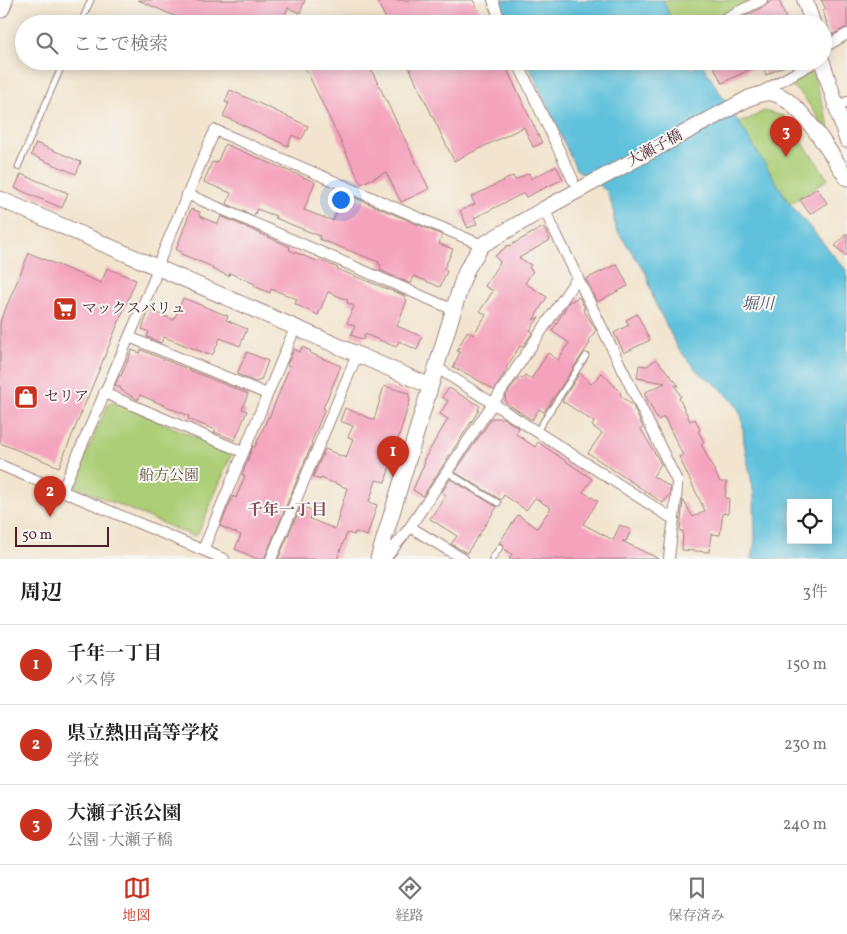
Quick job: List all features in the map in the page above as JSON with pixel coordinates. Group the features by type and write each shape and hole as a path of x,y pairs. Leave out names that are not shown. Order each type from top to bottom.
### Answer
{"highway":[{"path":"0,8 3,0"}],"street":[{"path":"493,0 498,15"},
{"path":"732,15 762,0"},
{"path":"805,0 810,15"},
{"path":"832,43 847,34"},
{"path":"521,70 576,185"},
{"path":"749,98 800,70"},
{"path":"826,70 842,104 847,140"},
{"name":"大瀬子橋","path":"482,245 544,209 576,185 760,94 772,93 794,104 847,178"},
{"path":"62,491 216,130 482,245 467,269 378,559"},
{"path":"188,194 454,310"},
{"path":"0,199 430,386"},
{"path":"544,209 677,481 677,502 673,519 669,559"},
{"path":"385,559 410,527 578,278"},
{"path":"203,550 294,328"},
{"path":"129,336 267,394"},
{"path":"271,559 357,355"},
{"path":"436,367 673,519"},
{"path":"104,393 243,452"},
{"path":"0,465 224,559"},
{"path":"410,527 463,559"}],"lane":[{"path":"84,15 90,0"},
{"path":"18,167 60,70"},
{"path":"537,432 586,356"},
{"path":"447,472 498,503"},
{"path":"492,559 500,547"}],"green space":[{"path":"663,0 752,0 722,15 669,15"},
{"path":"807,72 813,74 830,128 826,130 804,97 789,83"},
{"path":"764,111 784,116 828,179 790,204 738,124"},
{"name":"船方公園","path":"113,402 229,451 231,456 198,534 193,536 76,487 74,481 108,404"}],"water":[{"path":"499,0 663,0 669,15 506,15"},
{"name":"堀川","path":"531,70 706,70 790,204 847,271 847,559 752,559 755,540 754,494 744,443 742,417 729,397 697,371 678,348 654,301 646,273 616,229 614,211 607,191 576,169"}],"building":[{"path":"138,0 305,0 300,13 288,8 285,15 172,15"},
{"path":"377,0 473,0 480,15 384,15"},
{"path":"772,0 779,0 785,15 748,15"},
{"path":"821,0 847,0 847,27 832,34 832,15 824,15 823,11 826,9"},
{"path":"306,70 371,70 429,189 401,202 386,172 361,184"},
{"path":"410,70 507,70 542,143 533,147 524,127 454,161"},
{"path":"716,70 749,70 722,83"},
{"path":"764,70 776,70 766,75"},
{"path":"230,90 308,126 303,137 301,139 292,135 288,146 223,116 229,103 225,102"},
{"path":"36,143 81,162 76,174 31,155"},
{"path":"225,144 315,182 304,210 333,221 344,193 442,235 439,244 453,249 444,269 447,271 440,287 414,276 411,284 380,270 381,265 378,264 379,262 319,239 320,236 275,218 276,216 257,209 254,216 227,204 231,193 204,182 212,162 217,163"},
{"path":"556,166 563,179 526,197 524,193 474,218 477,224 468,228 460,211 475,204 471,197 513,176 515,180 529,173 531,179"},
{"path":"21,174 68,193 62,208 15,188"},
{"path":"817,188 827,203 810,214 800,200"},
{"path":"191,209 200,212 199,216 218,224 221,216 290,247 289,250 319,262 320,260 337,269 405,296 404,299 407,300 397,326 422,337 417,350 399,341 396,347 365,334 363,340 351,335 355,326 347,323 354,306 347,303 348,300 328,292 318,315 295,304 297,299 271,289 270,293 230,273 229,276 212,269 213,267 181,254 182,252 176,250"},
{"path":"543,227 550,240 519,258 531,265 529,268 533,271 525,283 547,297 533,320 539,317 530,330 533,332 522,347 520,346 494,390 453,367 460,352 457,351 467,331 473,335 486,315 480,311 493,291 485,286 500,262 495,256 508,245"},
{"path":"847,233 847,256 835,246"},
{"path":"29,253 101,283 107,268 136,280 59,467 0,443 0,322"},
{"path":"617,264 628,286 597,302 586,279"},
{"path":"579,297 585,308 583,309 596,330 589,341 590,343 544,412 539,409 532,420 506,403 505,397 519,377 522,379 525,375 531,379 548,353 558,360 569,343 552,331 569,302"},
{"path":"183,298 228,316 226,320 247,329 240,346 220,338 213,354 210,355 164,337 161,343 147,337 149,332 142,329 149,310 174,320"},
{"path":"637,314 650,340 624,353 614,333 629,325 626,320"},
{"path":"302,347 311,351 310,353 341,366 323,408 325,409 312,444 264,559 258,559 235,549 241,535 220,526 233,496 236,498 245,476 242,475 253,446 255,447 269,418 290,366 287,365 294,349 300,352"},
{"path":"132,350 140,353 141,350 248,394 242,409 247,411 235,440 188,419 189,416 140,395 138,400 115,385"},
{"path":"247,352 268,361 261,380 255,382 237,374"},
{"path":"656,359 679,386 675,385 681,397 679,398 690,421 695,419 700,430 698,431 704,442 701,444 720,482 727,482 725,498 729,498 728,514 723,513 720,535 711,534 709,552 682,550 683,531 680,531 683,500 693,517 705,511 679,457 683,455 664,417 658,420 644,393 665,383 637,378 639,365 647,366"},
{"path":"580,373 591,384 602,373 621,393 620,395 633,406 643,428 641,429 661,464 653,476 670,487 670,494 663,503 588,453 602,433 592,426 594,422 562,401"},
{"path":"384,386 408,393 410,400 385,482 376,480 369,502 377,505 367,536 355,532 354,535 347,533 337,559 278,559 301,506 313,511 310,519 335,529 347,488 321,478 320,480 313,477 325,449 346,458 353,439 348,437 353,426 340,421 345,408 374,420"},
{"path":"449,388 480,406 423,496 413,490 425,462 423,461 448,419 440,414 448,401 442,397"},
{"path":"492,418 503,418 519,428 516,434 535,447 538,442 592,479 583,492 598,501 583,524 613,540 620,525 631,530 626,541 622,541 659,559 509,559 512,554 504,549 503,544 499,543 518,515 537,528 551,508 535,498 526,510 504,495 501,500 455,472"},
{"path":"450,479 497,507 467,553 451,544 457,536 430,519 446,495 442,492"}],"place":[{"name":"大瀬子浜公園","path":"786,157"},
{"name":"マックスバリュ","path":"65,309"},
{"name":"セリア","path":"26,397"},
{"name":"千年一丁目","path":"393,477"},
{"name":"県立熱田高等学校","path":"50,517"}],"district":[{"name":"千年一丁目","path":"287,511"}]}
